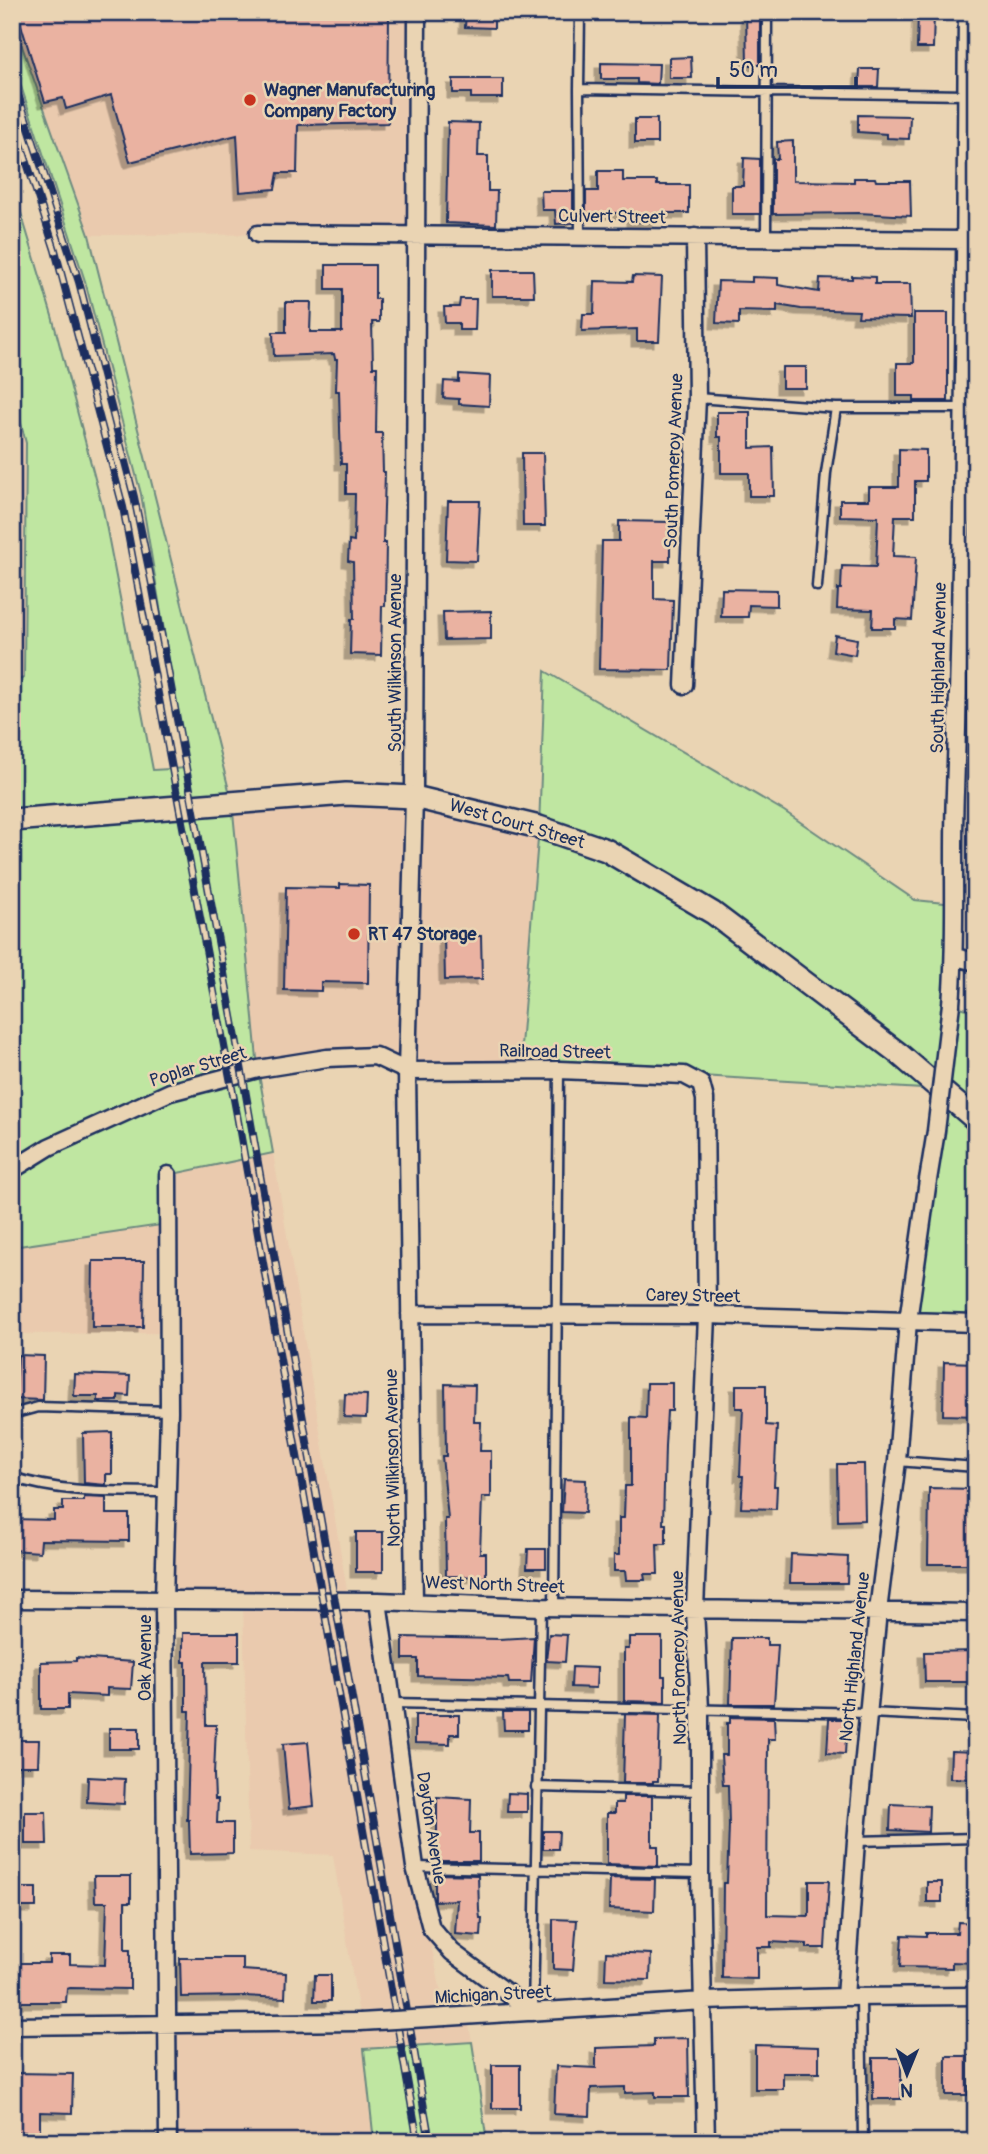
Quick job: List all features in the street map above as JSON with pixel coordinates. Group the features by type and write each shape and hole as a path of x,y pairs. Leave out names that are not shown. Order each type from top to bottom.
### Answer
{"main road":[{"name":"West Court Street","path":"12,820 346,794 414,797 539,827 606,850 713,913 898,1054 976,1120"}],"street":[{"name":"South Wilkinson Avenue","path":"410,1314 407,1071 414,797 414,234 417,12"},
{"name":"South Highland Avenue","path":"908,1321 936,1131 955,957 953,860 968,635 962,408 971,280 965,240 969,105 967,12"},
{"name":"Culvert Street","path":"258,234 965,240"},
{"name":"South Pomeroy Avenue","path":"684,685 692,430 697,398 695,237"},
{"path":"955,957 976,962"},
{"name":"Poplar Street","path":"12,1170 49,1147 170,1092 258,1069 327,1058 375,1056 407,1071"},
{"name":"Railroad Street","path":"407,1071 559,1070 684,1075 701,1084 705,1099 707,1315"},
{"name":"Oak Avenue","path":"167,2142 164,1601 169,1411 168,1175"},
{"name":"Carey Street","path":"410,1314 707,1315 976,1323"},
{"name":"North Wilkinson Avenue","path":"410,1314 414,1602"},
{"name":"North Pomeroy Avenue","path":"706,2142 700,1873 700,1709 695,1609 707,1315"},
{"name":"North Highland Avenue","path":"853,1997 856,1841 878,1611 897,1461 908,1321"},
{"name":"West North Street","path":"12,1600 378,1601 547,1607 976,1613"},
{"name":"Dayton Avenue","path":"378,1601 415,1867 431,1928 452,1952 533,2012"},
{"name":"Michigan Street","path":"12,2026 360,2022 704,2001 976,1996"}],"lane":[{"path":"580,12 580,236"},
{"path":"766,238 767,12"},
{"path":"579,89 766,93 969,105"},
{"path":"697,398 836,408 962,408"},
{"path":"817,586 826,473 836,408"},
{"path":"533,2012 536,1787 547,1607 558,1315 559,1070"},
{"path":"12,1414 38,1407 169,1411"},
{"path":"897,1461 976,1467"},
{"path":"12,1477 37,1486 167,1492"},
{"path":"393,1703 869,1713 976,1718"},
{"path":"536,1787 699,1791"},
{"path":"856,1841 976,1838"},
{"path":"415,1867 700,1873"},
{"path":"853,1997 863,2142"}],"shaded area":[{"path":"12,12 417,12 414,234 89,235"},
{"path":"12,388 26,443 24,678 12,682"},
{"path":"346,794 539,827 519,1070 407,1071 375,1056 258,1069 232,802"},
{"path":"273,1153 349,1602 378,1601 415,1867 446,2016 467,2015 472,2042 364,2049 374,2142 168,2142 166,2024 360,2021 333,1855 249,1851 243,1602 164,1601 169,1333 12,1334 12,1247 168,1224 168,1175"}],"green space":[{"path":"12,18 89,235 232,802 258,1069 273,1153 168,1175 168,1224 12,1247 12,682 24,678 26,443 12,388 12,183 52,316 103,509 153,770 187,768 141,494 85,281 12,59"},
{"path":"545,671 784,811 915,900 954,904 951,1004 976,1012 976,1323 908,1321 939,1090 684,1075 519,1070 539,827"},
{"path":"472,2042 487,2142 374,2142 364,2049"}],"building":[{"name":"Wagner Manufacturing Company Factory","path":"17,12 389,12 388,123 298,125 297,173 278,173 275,189 240,192 237,135 130,162 111,95 66,109 63,98 45,102"},
{"path":"466,12 494,12 494,28 465,27"},
{"path":"746,12 760,12 760,65 747,65"},
{"path":"918,12 934,12 933,48 917,48"},
{"path":"691,57 692,78 669,78 669,58"},
{"path":"601,63 659,64 658,84 637,83 637,79 601,79"},
{"path":"860,69 879,69 878,87 859,87"},
{"path":"453,79 503,79 503,98 471,98 471,93 453,93"},
{"path":"858,115 910,116 909,139 858,132"},
{"path":"635,119 657,119 657,143 635,143"},
{"path":"448,122 479,123 478,156 488,156 488,191 497,191 496,225 446,223"},
{"path":"793,141 793,181 854,182 854,178 875,178 876,181 910,181 911,216 859,213 773,214 773,159 778,159 777,142"},
{"path":"744,158 760,159 760,214 732,214 732,186 743,186"},
{"path":"598,171 623,171 623,181 689,185 689,213 657,213 657,222 632,222 632,213 586,213 586,191 598,191"},
{"path":"541,191 573,191 573,223 556,224 555,210 542,210"},
{"path":"326,265 375,265 375,299 379,299 379,322 372,322 373,367 377,367 376,433 382,433 385,472 385,606 382,606 381,655 350,654 351,619 354,619 353,562 348,561 349,541 354,542 355,494 346,494 346,464 341,464 339,391 336,391 337,359 334,354 274,356 273,332 286,332 286,302 311,302 310,332 342,332 342,289 326,289"},
{"path":"492,270 533,270 534,296 492,296"},
{"path":"633,276 662,277 659,341 637,341 637,329 582,331 583,314 594,314 595,281 632,282"},
{"path":"852,276 875,277 875,284 910,284 911,318 858,317 859,311 801,309 777,305 777,312 739,311 739,324 716,323 718,281 752,282 752,277 778,278 778,285 819,292 820,278 852,279"},
{"path":"460,299 476,299 475,330 459,330 459,323 445,323 444,307 459,307"},
{"path":"914,313 948,313 948,401 914,401 914,396 897,396 897,363 914,363"},
{"path":"782,367 806,367 806,388 782,388"},
{"path":"459,374 490,376 489,406 459,404 459,399 443,398 444,381 459,382"},
{"path":"717,412 750,412 750,448 773,447 774,496 749,496 749,473 721,473 721,437 717,437"},
{"path":"899,449 926,450 926,481 915,481 915,516 895,516 893,556 916,557 912,620 895,619 895,628 872,628 873,610 837,609 838,589 841,589 842,566 876,567 878,517 840,516 840,500 869,500 869,487 899,487"},
{"path":"522,453 543,453 545,526 523,526"},
{"path":"448,501 480,501 477,561 446,560"},
{"path":"619,521 670,522 670,561 654,561 654,599 673,600 671,670 599,669 602,541 619,541"},
{"path":"722,589 777,590 777,606 749,605 748,617 721,617"},
{"path":"491,611 491,639 444,640 443,612"},
{"path":"835,635 857,639 855,655 833,651"},
{"path":"340,884 369,885 368,983 321,982 321,991 284,990 286,887 340,888"},
{"path":"444,936 481,936 482,979 445,980"},
{"path":"93,1261 144,1261 143,1327 92,1327"},
{"path":"18,1355 44,1356 43,1400 16,1399"},
{"path":"944,1362 976,1363 976,1416 943,1415"},
{"path":"75,1374 130,1376 129,1396 118,1395 118,1401 98,1401 98,1396 74,1396"},
{"path":"647,1383 672,1383 672,1411 667,1411 665,1446 663,1524 666,1524 666,1544 657,1544 658,1574 644,1574 645,1580 626,1580 625,1571 614,1571 614,1555 619,1555 619,1518 624,1518 625,1486 631,1486 631,1417 646,1418"},
{"path":"445,1384 475,1385 474,1422 481,1422 480,1451 491,1451 491,1497 482,1497 480,1553 486,1553 486,1577 446,1576 445,1519 448,1519 442,1456 446,1456"},
{"path":"736,1385 766,1385 766,1425 777,1426 774,1486 777,1486 776,1509 741,1508 743,1408 736,1408"},
{"path":"345,1394 367,1395 366,1418 344,1417"},
{"path":"112,1432 112,1474 106,1474 106,1485 84,1483 83,1433"},
{"path":"837,1464 864,1464 865,1520 838,1521"},
{"path":"564,1479 586,1480 585,1513 562,1512"},
{"path":"929,1488 976,1489 976,1564 928,1564"},
{"path":"84,1497 106,1498 106,1514 129,1514 129,1541 41,1540 40,1552 12,1550 12,1519 54,1520 54,1510 63,1510 63,1501 84,1501"},
{"path":"356,1532 383,1532 383,1572 356,1572"},
{"path":"528,1549 546,1549 546,1568 527,1568"},
{"path":"791,1554 848,1557 847,1583 790,1583"},
{"path":"183,1633 239,1633 239,1662 205,1662 206,1725 216,1725 214,1775 215,1799 218,1799 217,1823 233,1823 233,1853 190,1854 187,1820 190,1711 186,1711"},
{"path":"549,1634 567,1635 565,1662 546,1661"},
{"path":"403,1637 534,1637 531,1683 509,1683 508,1678 418,1676 418,1659 403,1659"},
{"path":"629,1637 662,1637 665,1702 624,1701 624,1649 629,1649"},
{"path":"732,1638 767,1638 767,1645 778,1645 774,1704 730,1704"},
{"path":"976,1651 976,1682 925,1682 924,1652"},
{"path":"76,1658 133,1662 131,1689 107,1688 107,1696 68,1694 68,1709 41,1709 41,1662 76,1661"},
{"path":"572,1667 597,1668 596,1688 571,1687"},
{"path":"503,1712 528,1712 528,1730 504,1730"},
{"path":"625,1714 660,1715 658,1781 623,1783"},
{"path":"415,1715 459,1715 459,1734 450,1734 450,1744 415,1743"},
{"path":"730,1717 774,1718 775,1739 768,1739 767,1915 809,1916 809,1881 829,1881 825,1948 771,1942 771,1947 757,1947 757,1979 722,1978 723,1883 727,1883 729,1825 728,1785 723,1785 721,1755 727,1755 727,1723 730,1723"},
{"path":"829,1719 847,1719 845,1754 827,1753"},
{"path":"109,1728 139,1728 139,1749 109,1749"},
{"path":"18,1740 39,1740 38,1766 17,1766"},
{"path":"308,1742 314,1806 289,1809 283,1744"},
{"path":"951,1751 976,1752 976,1779 950,1778"},
{"path":"88,1777 125,1779 124,1804 87,1802"},
{"path":"508,1793 527,1794 527,1812 507,1812"},
{"path":"623,1796 652,1796 652,1846 658,1846 658,1866 607,1864 607,1813 615,1813 615,1803 623,1803"},
{"path":"437,1797 471,1799 470,1833 479,1833 479,1861 437,1861"},
{"path":"891,1804 929,1806 928,1832 890,1830"},
{"path":"25,1812 46,1812 47,1844 25,1844"},
{"path":"543,1831 559,1831 558,1849 543,1849"},
{"path":"437,1874 478,1875 481,1936 455,1934 457,1900 435,1901"},
{"path":"94,1876 131,1876 131,1902 125,1902 125,1950 130,1950 130,1989 70,1988 67,1989 66,2002 14,2002 14,1963 49,1963 49,1955 70,1955 70,1964 105,1965 107,1902 95,1902"},
{"path":"610,1878 655,1879 654,1911 609,1909"},
{"path":"927,1882 942,1882 942,1902 927,1902"},
{"path":"18,1888 36,1888 36,1907 18,1907"},
{"path":"553,1919 577,1920 573,1970 553,1969"},
{"path":"958,1922 976,1923 976,1963 952,1962 952,1968 900,1967 902,1935 957,1933"},
{"path":"606,1952 651,1954 650,1980 605,1979"},
{"path":"180,1958 243,1958 243,1970 286,1973 285,1998 181,1997"},
{"path":"315,1975 331,1975 331,2001 314,2001"},
{"path":"688,2038 689,2097 655,2097 655,2092 625,2093 625,2087 591,2088 590,2116 554,2114 556,2066 596,2068 596,2048 654,2046 654,2039"},
{"path":"755,2045 819,2047 819,2073 783,2073 783,2089 755,2089"},
{"path":"946,2056 968,2056 968,2095 946,2095"},
{"path":"873,2058 901,2058 901,2099 873,2099"},
{"path":"492,2065 520,2065 520,2108 492,2108"},
{"path":"16,2073 73,2074 72,2113 40,2112 40,2132 16,2132"}],"railway":[{"path":"12,76 79,282 134,497 152,584 236,1038 430,2142"},
{"path":"12,116 55,250 123,507 237,1115 418,2142"}],"place":[{"name":"Wagner Manufacturing Company Factory","path":"250,100"},
{"name":"RT 47 Storage","path":"354,934"}]}
